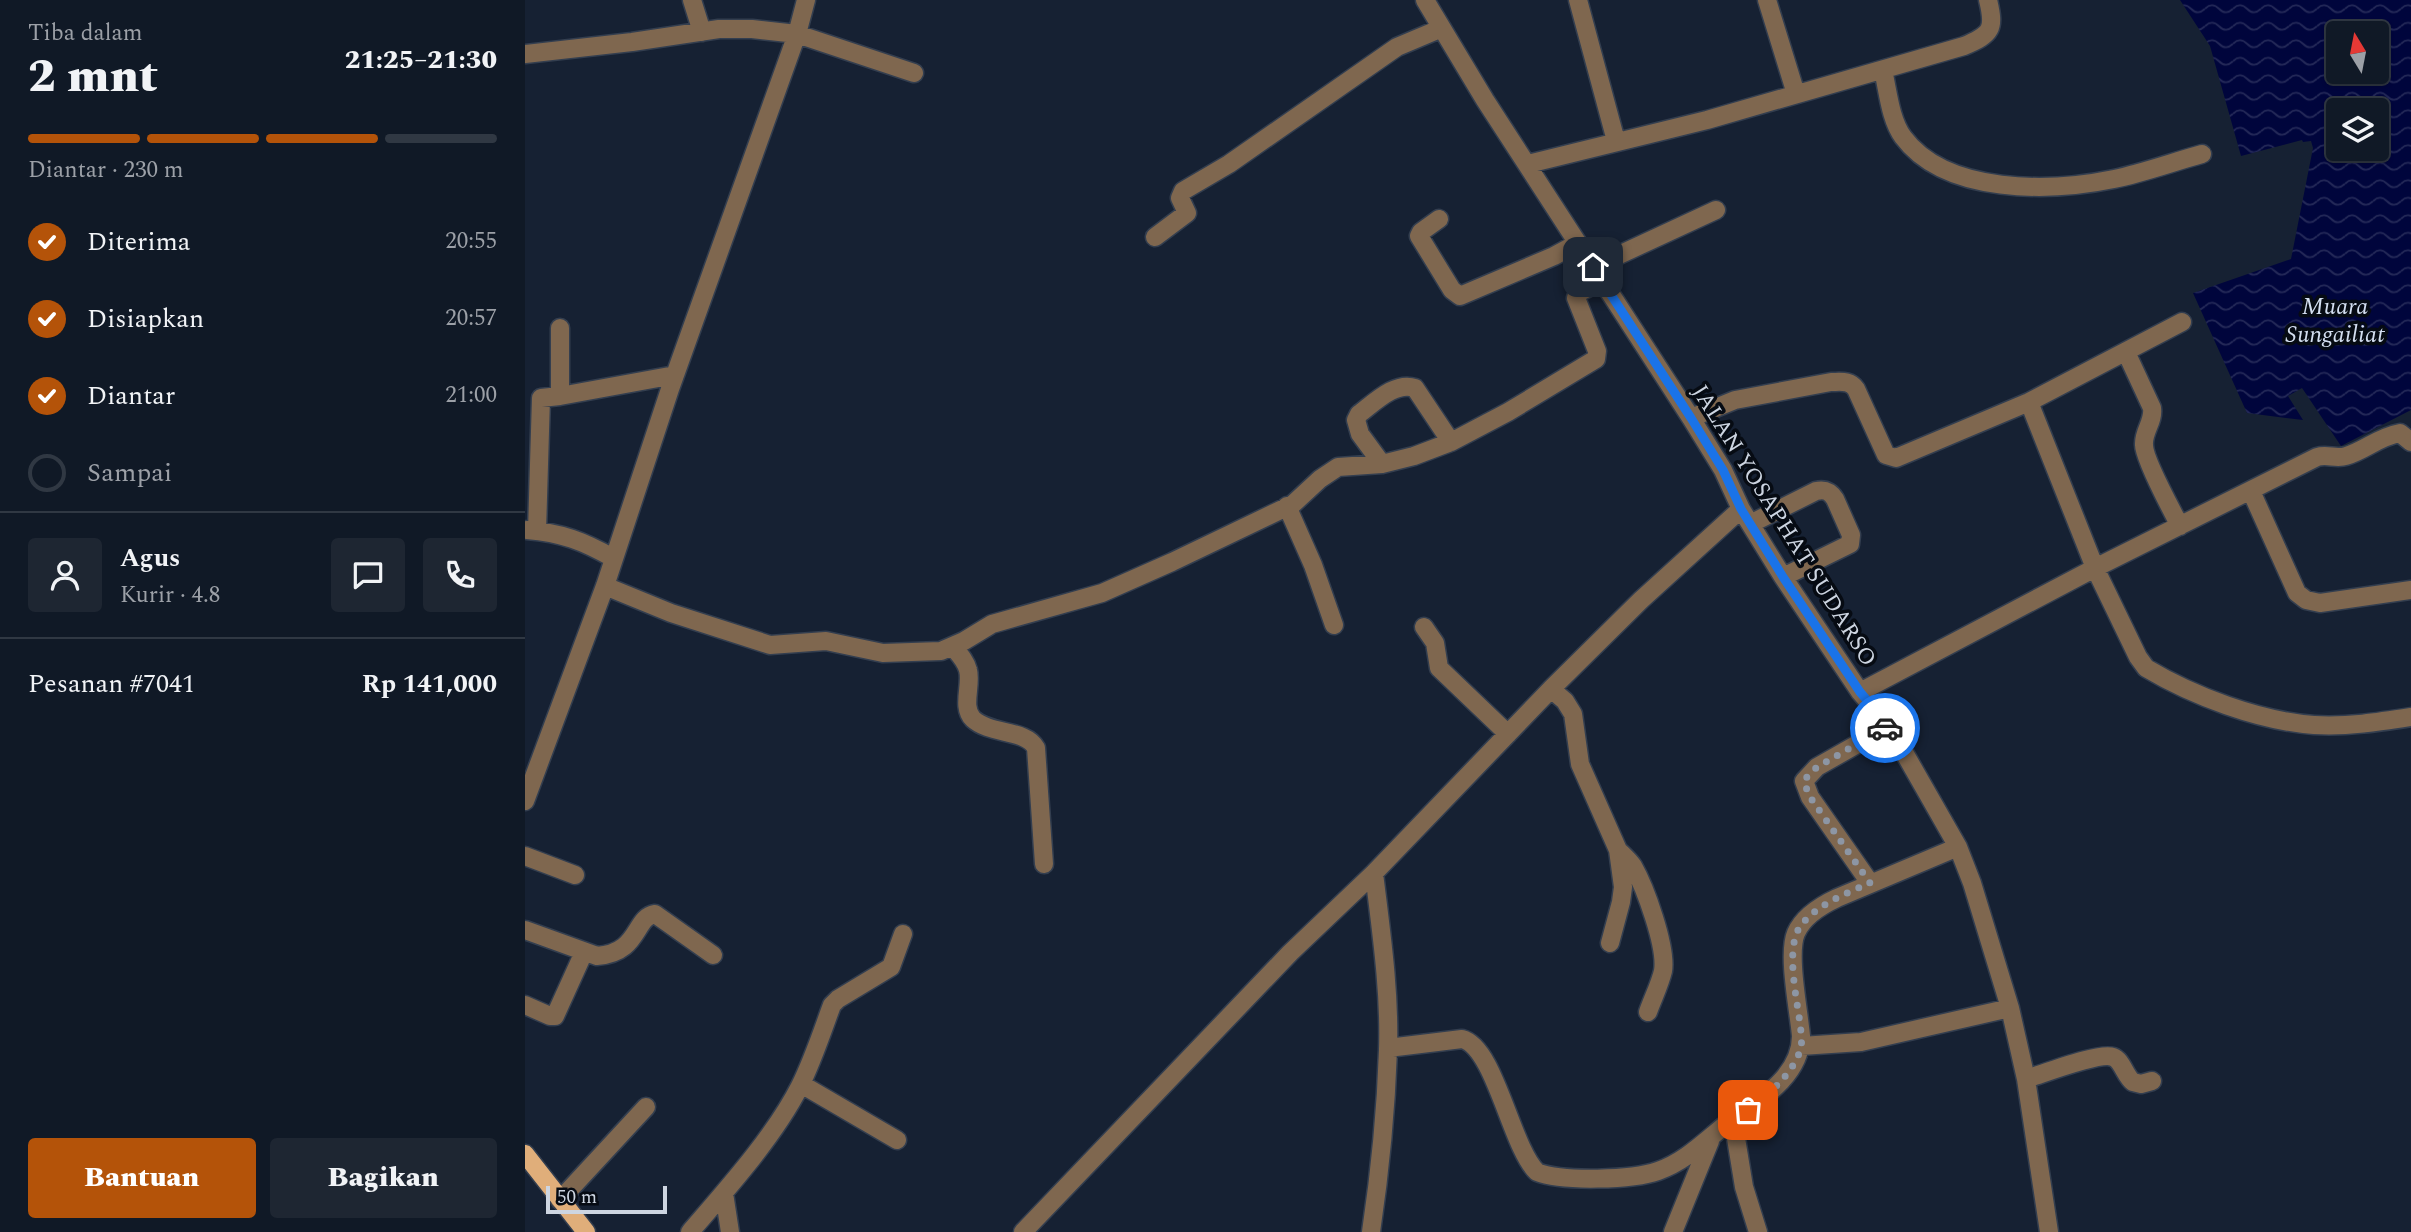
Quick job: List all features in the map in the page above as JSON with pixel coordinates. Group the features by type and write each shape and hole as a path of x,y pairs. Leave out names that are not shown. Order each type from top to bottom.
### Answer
{"main road":[{"path":"525,1154 586,1232"}],"street":[{"path":"692,0 702,32"},
{"path":"525,801 605,586 670,388 797,34 806,0"},
{"name":"JALAN YOSAPHAT SUDARSO","path":"1425,0 1429,33 1485,100 1528,164 1566,249 1597,274 1658,366 1723,470 1746,516 1783,577 1860,692 1889,726 1958,847 1972,883 2010,1008 2026,1079 2049,1232"},
{"path":"1578,0 1616,141"},
{"path":"1767,0 1796,94"},
{"path":"1528,164 1707,120 1965,46 1982,38 1991,29 1993,24 1988,0"},
{"path":"525,54 734,28 797,34 914,73"},
{"path":"1155,237 1187,213 1180,198 1182,191 1229,164 1397,47 1429,33"},
{"path":"1883,70 1895,119 1903,137 1935,164 1963,177 2000,186 2071,185 2114,179 2202,154"},
{"path":"605,586 671,612 770,645 790,646 826,641 883,653 941,651 953,647 992,624 1102,593 1172,562 1287,506 1338,467 1382,464 1414,456 1451,442 1508,412 1597,359 1597,351 1576,298 1597,274 1716,210"},
{"path":"1440,219 1419,236 1452,290 1460,296 1566,249"},
{"path":"1691,418 1735,400 1831,382 1845,382 1853,385 1886,455 1893,458 2029,402 2182,322"},
{"path":"560,328 560,396"},
{"path":"2126,352 2152,408 2153,417 2144,441 2145,454 2180,526"},
{"path":"613,558 584,542 561,534 531,530 537,403 560,396 670,388"},
{"path":"1382,464 1365,442 1356,420 1359,414 1398,388 1415,388 1451,442"},
{"path":"2029,402 2095,568 2138,657 2146,668 2228,706 2313,725 2360,725 2411,718"},
{"path":"1860,692 2095,568 2317,457 2346,456 2384,436 2400,433 2411,442"},
{"path":"1023,1232 1281,963 1374,873 1551,689 1641,600 1746,516 1815,491 1825,490 1835,499 1851,535 1850,544 1783,577"},
{"path":"2252,491 2297,593 2306,600 2320,603 2411,590"},
{"path":"1287,506 1313,565 1334,625"},
{"path":"1424,627 1435,643 1439,668 1508,734"},
{"path":"953,647 968,670 970,715 982,725 1030,740 1036,748 1044,864"},
{"path":"1551,689 1565,701 1573,714 1580,764 1618,850 1623,887 1611,943"},
{"path":"1870,883 1810,797 1804,781 1817,767 1889,726"},
{"path":"1388,1048 1462,1040 1472,1044 1499,1090 1528,1160 1533,1169 1541,1174 1573,1178 1655,1172 1671,1166 1768,1095 1792,1065 1801,1046 1793,955 1797,932 1802,923 1825,904 1958,847"},
{"path":"1618,850 1636,873 1654,918 1663,954 1663,971 1647,1012"},
{"path":"525,856 575,874"},
{"path":"1371,1232 1378,1186 1388,1048 1384,949 1374,873"},
{"path":"525,930 597,956 622,950 646,917 655,914 713,955"},
{"path":"690,1232 724,1193 783,1115 801,1084 832,1005 891,967 903,934"},
{"path":"525,1005 545,1015 555,1016 584,952"},
{"path":"1801,1046 1861,1042 2010,1008"},
{"path":"2026,1079 2110,1056 2119,1061 2133,1082 2141,1084 2152,1081"},
{"path":"801,1084 897,1140"},
{"path":"560,1200 646,1107"},
{"path":"1733,1120 1744,1187 1758,1232"},
{"path":"1673,1232 1712,1136"},
{"path":"724,1193 730,1232"}],"water":[{"name":"Muara Sungailiat","path":"2180,0 2411,0 2411,410 2341,446 2302,388 2288,396 2303,420 2247,413 2193,293 2291,259 2313,148 2311,141 2302,140 2241,156 2210,46"}],"way so far":[{"path":"1748,1110 1773,1090 1800,1051 1793,955 1797,932 1802,923 1825,904 1870,883 1810,797 1804,781 1817,767 1885,728"}],"route":[{"path":"1593,267 1723,470 1741,509 1783,577 1860,692 1889,726 1885,728"}]}
